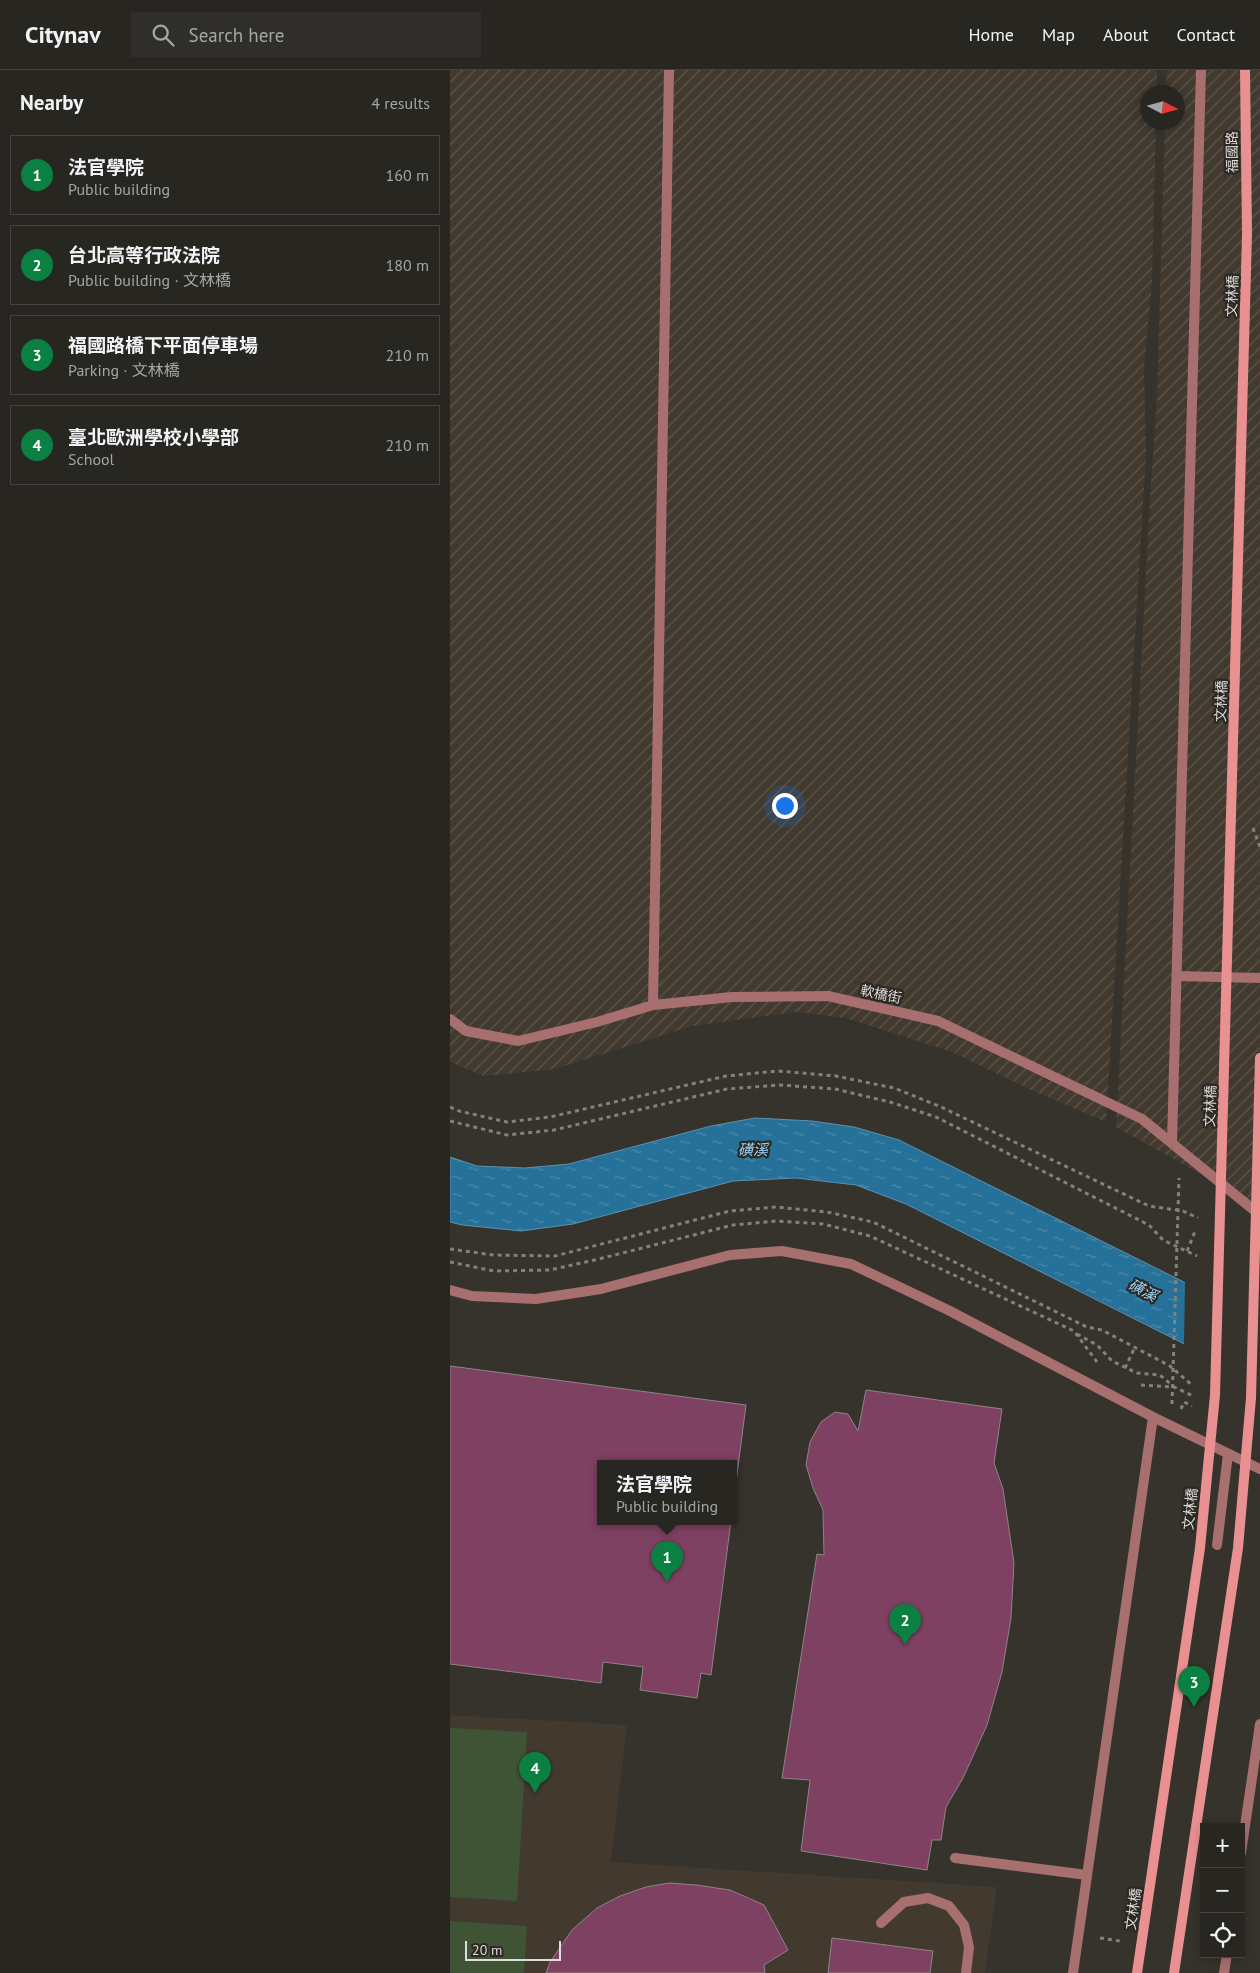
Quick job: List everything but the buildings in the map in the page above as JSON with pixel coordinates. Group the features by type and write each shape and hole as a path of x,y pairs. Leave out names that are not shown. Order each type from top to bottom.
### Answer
{"street":[{"path":"653,1005 669,70"},
{"path":"1172,1143 1201,70"},
{"name":"福國路","path":"1245,70 1247,234"},
{"name":"文林橋","path":"1137,1973 1200,1548 1215,1395 1247,234"},
{"path":"1177,976 1260,978"},
{"name":"軟橋街","path":"450,1018 466,1031 518,1041 597,1022 653,1005 732,997 828,996 938,1021 1142,1119 1260,1215"},
{"path":"1174,1973 1238,1548 1251,1398 1260,1058"},
{"path":"450,1290 472,1296 536,1299 601,1289 730,1255 782,1251 852,1264 948,1310 1153,1417 1260,1469"},
{"path":"1073,1973 1153,1417"},
{"path":"1217,1545 1228,1454"},
{"path":"1245,1826 1260,1724"},
{"path":"955,1858 1087,1875"},
{"path":"881,1923 904,1902 928,1898 949,1906 964,1925 969,1946 966,1973"},
{"path":"1224,1973 1226,1958"}],"path":[{"path":"450,1107 459,1111 508,1122 550,1117 726,1076 778,1071 836,1076 894,1088 941,1107 1149,1206 1183,1211 1201,1219"},
{"path":"450,1121 507,1135 554,1130 727,1089 780,1085 835,1089 890,1102 936,1117 1149,1225 1163,1240 1202,1258"},
{"path":"1172,1410 1179,1173"},
{"path":"1187,1251 1197,1227"},
{"path":"1074,1332 1097,1345 1112,1361 1137,1373 1160,1375 1174,1387"},
{"path":"1125,1368 1135,1347"}],"shaded area":[{"path":"450,70 1157,70 1157,85 1140,85 1140,130 1156,130 1152,282 1144,367 1146,453 1106,1122 1029,1089 952,1052 846,1018 796,1012 692,1026 555,1069 484,1076 450,1062"},
{"path":"1167,70 1260,70 1260,1207 1116,1127 1157,396 1165,130 1185,130 1185,85 1166,85"},
{"path":"450,1715 627,1725 611,1862 997,1887 985,1973 450,1973"}],"green space":[{"path":"450,1728 527,1732 517,1901 450,1897"},
{"path":"450,1921 527,1926 524,1973 450,1973"}],"water":[{"name":"磺溪","path":"755,1118 812,1121 854,1127 899,1140 1260,1320 1260,1382 906,1204 856,1185 796,1178 733,1181 573,1224 521,1231 450,1222 450,1157 477,1166 525,1168 569,1164 711,1126"}],"pier":[{"path":"1185,1280 1260,1317 1260,1385 1184,1346"}],"place":[{"name":"法官學院","path":"667,1582"},
{"name":"台北高等行政法院","path":"905,1645"},
{"name":"福國路橋下平面停車場","path":"1194,1707"},
{"name":"臺北歐洲學校小學部","path":"535,1793"}]}
